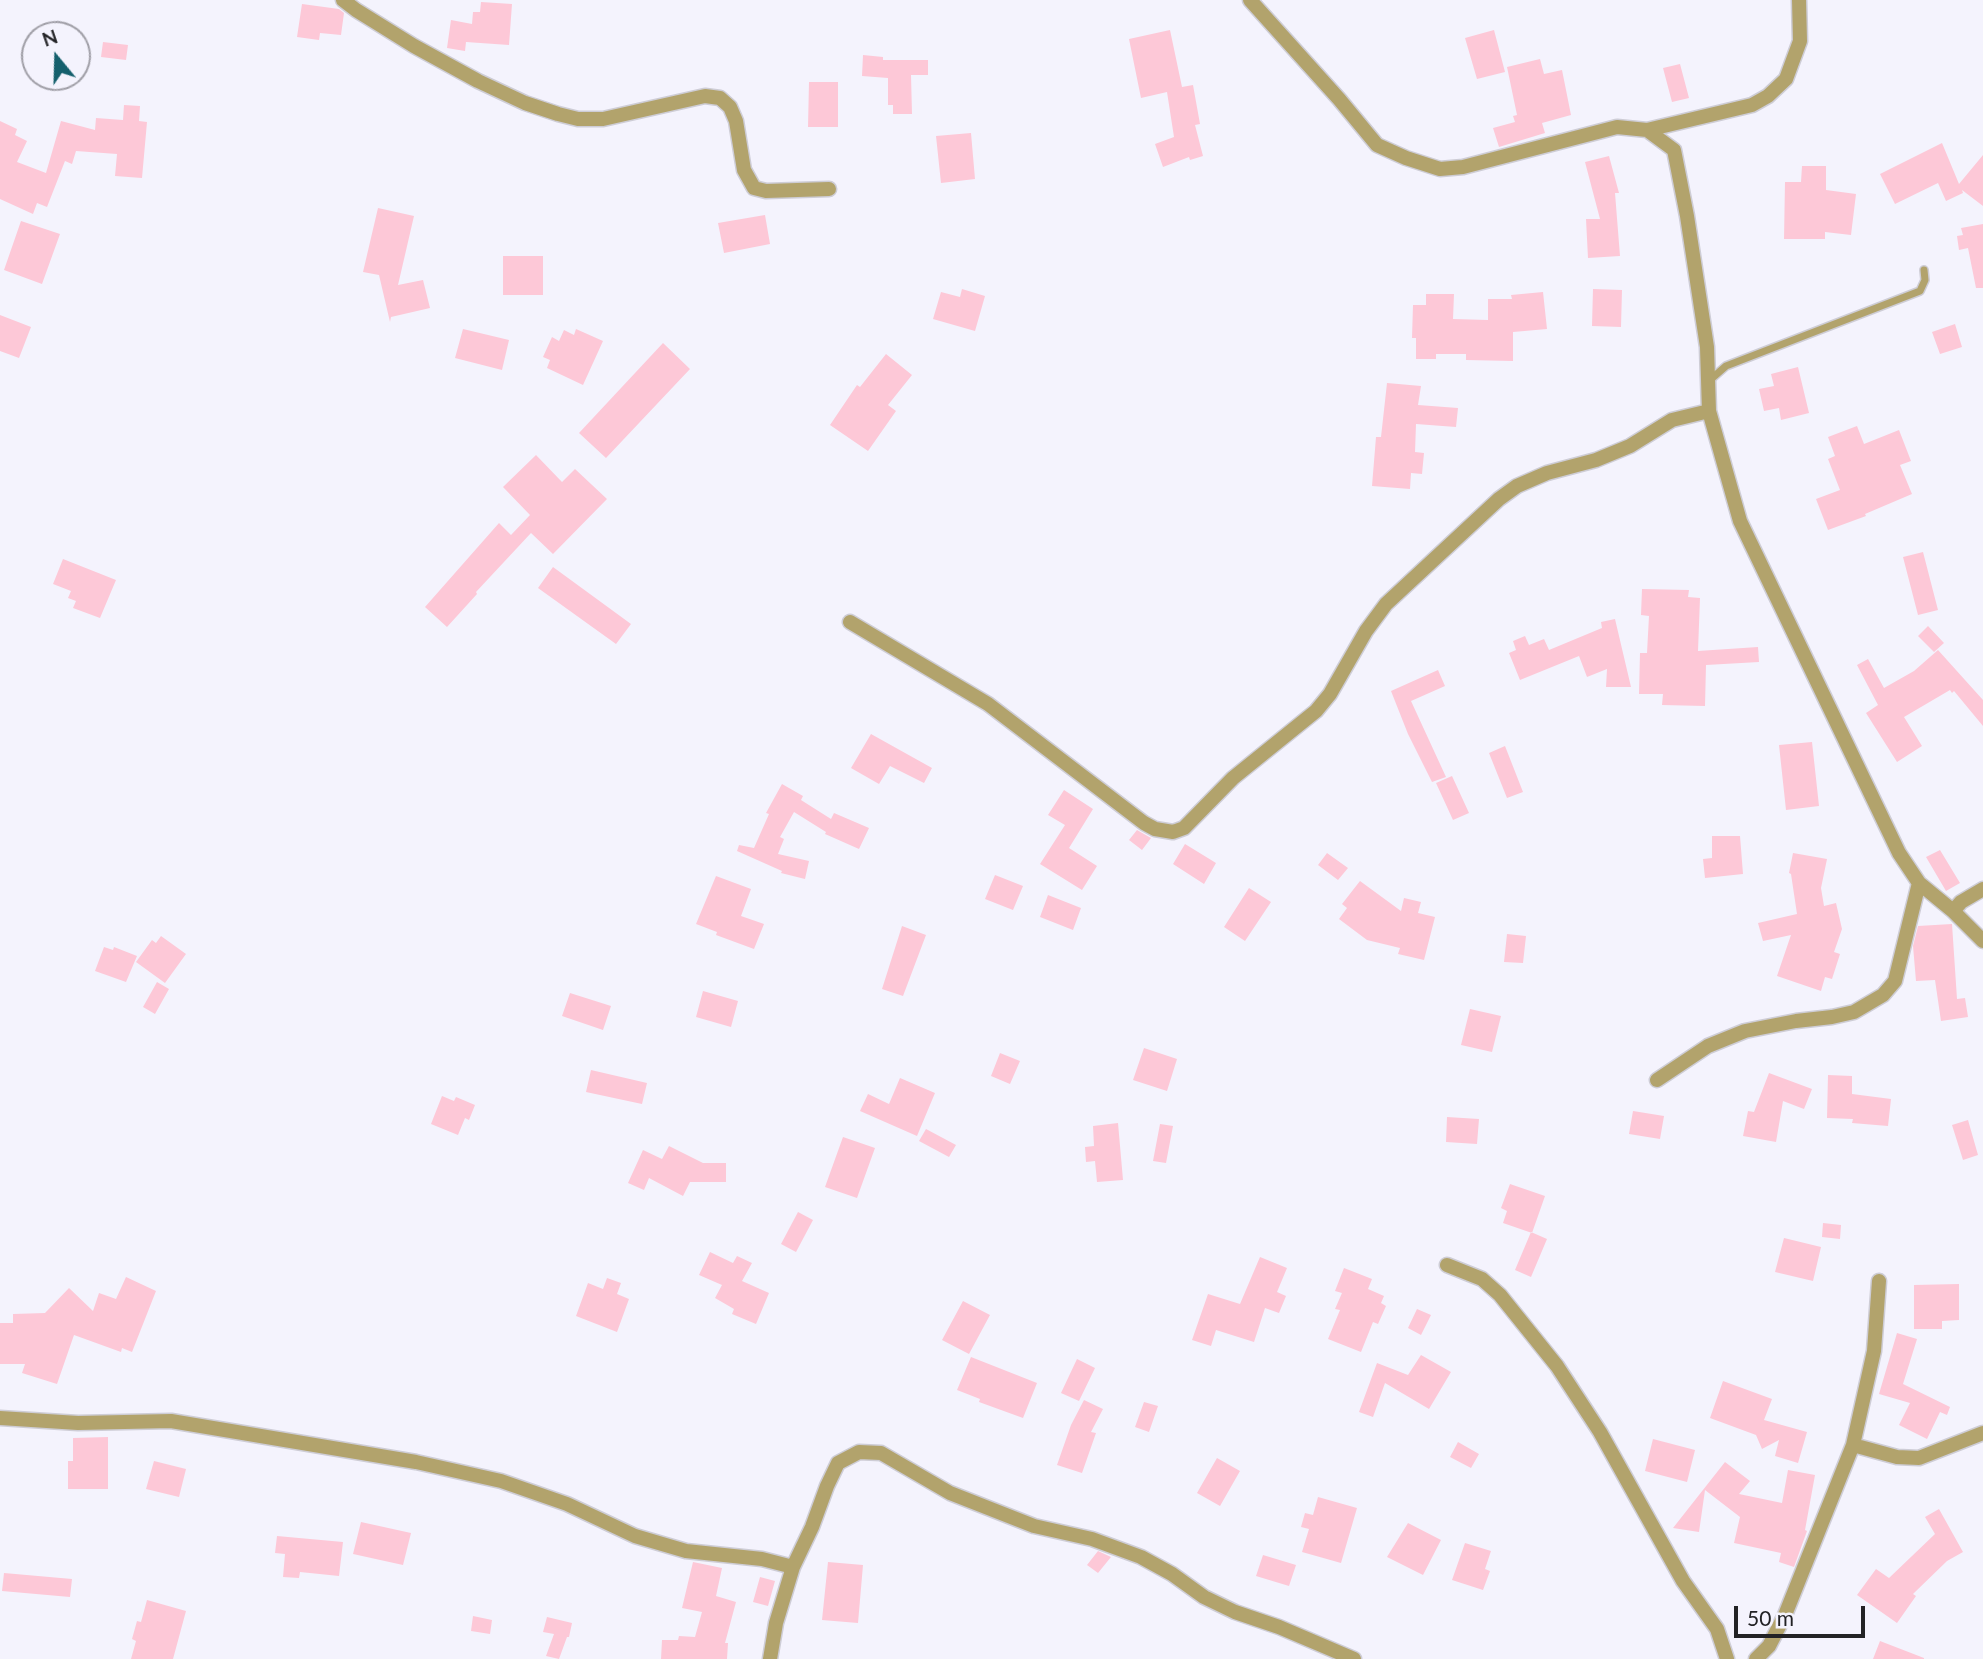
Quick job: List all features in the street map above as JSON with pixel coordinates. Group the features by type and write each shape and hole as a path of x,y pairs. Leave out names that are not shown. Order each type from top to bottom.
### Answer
{"street":[{"path":"343,0 414,46 478,81 524,103 578,119 603,119 705,96 720,98 730,107 736,121 744,170 754,188 766,191 829,189"},
{"path":"1250,0 1377,145 1440,169 1463,167 1617,127 1647,130 1752,106 1768,96 1786,79 1800,41 1800,0"},
{"path":"1647,130 1674,150 1707,347 1709,411 1740,522 1899,853 1919,883 1983,941"},
{"path":"850,622 988,704 1144,823 1155,829 1173,832 1184,828 1233,778 1316,711 1386,604 1499,499 1517,486 1547,473 1596,460 1630,446 1672,420 1709,411"},
{"path":"1657,1080 1708,1046 1745,1031 1854,1012 1884,995 1895,981 1919,883"},
{"path":"1953,911 1961,902 1983,889"},
{"path":"1447,1265 1482,1279 1500,1295 1557,1366 1600,1432 1683,1581 1717,1629 1727,1659"},
{"path":"1756,1659 1769,1646 1785,1615 1853,1445 1874,1351 1879,1281"},
{"path":"0,1418 78,1423 171,1421 416,1462 501,1481 567,1504 635,1536 661,1544 686,1550 762,1559 793,1567"},
{"path":"1853,1445 1897,1457 1919,1458 1983,1433"},
{"path":"770,1659 776,1623 793,1567 838,1463 859,1452 881,1453 950,1493 1034,1526 1092,1539 1141,1557 1172,1574 1204,1597 1235,1612 1279,1627 1354,1659"}],"lane":[{"path":"1708,383 1726,366 1920,291 1925,280 1924,270"}],"building":[{"path":"481,2 512,4 509,45 466,42 465,51 447,48 451,20 472,24 473,12 480,12"},
{"path":"302,4 339,9 344,13 341,35 320,33 319,40 297,37"},
{"path":"1170,30 1182,87 1193,85 1200,124 1195,125 1203,156 1190,160 1189,157 1163,167 1155,144 1174,137 1167,92 1141,98 1129,39"},
{"path":"1494,30 1505,72 1477,79 1465,38"},
{"path":"103,42 128,45 126,60 101,57"},
{"path":"863,55 883,57 883,60 928,60 928,75 911,75 912,114 893,114 893,105 888,105 888,78 862,76"},
{"path":"1540,59 1544,74 1562,70 1571,115 1542,123 1545,133 1499,147 1493,128 1515,122 1513,116 1517,115 1507,67"},
{"path":"1680,64 1689,98 1672,102 1663,68"},
{"path":"809,82 838,82 838,127 808,127"},
{"path":"124,105 140,106 139,121 147,122 142,178 115,176 117,154 76,151 72,164 65,161 47,207 37,203 33,214 0,199 0,121 17,129 15,135 27,141 17,162 46,173 61,121 95,130 96,118 123,120"},
{"path":"971,133 975,179 941,183 936,136"},
{"path":"1942,143 1959,184 1983,155 1983,206 1962,190 1963,193 1946,201 1938,183 1895,204 1880,174"},
{"path":"1609,156 1619,193 1615,193 1620,256 1588,258 1586,219 1600,219 1585,162"},
{"path":"1802,166 1826,166 1826,190 1856,194 1851,235 1825,232 1825,239 1784,239 1785,182 1801,182"},
{"path":"378,208 414,216 398,285 423,280 430,308 391,317 390,322 379,275 363,272"},
{"path":"765,215 770,244 724,253 718,223"},
{"path":"21,221 60,234 42,284 4,270"},
{"path":"1983,224 1983,288 1976,288 1968,248 1959,250 1957,236 1963,235 1961,228"},
{"path":"503,256 543,256 543,295 503,295"},
{"path":"962,289 985,296 975,331 933,319 941,292 960,297"},
{"path":"1593,289 1622,290 1621,327 1592,326"},
{"path":"1543,292 1547,329 1513,332 1513,361 1466,360 1466,354 1436,354 1436,359 1416,359 1416,338 1412,338 1413,305 1426,305 1426,294 1454,294 1453,319 1488,320 1488,299 1512,299 1511,295"},
{"path":"0,315 31,327 19,358 0,351"},
{"path":"1955,324 1962,347 1940,354 1932,332"},
{"path":"463,329 509,340 502,370 455,358"},
{"path":"576,329 603,341 583,385 547,368 550,360 543,357 552,337 559,341 564,330 574,335"},
{"path":"663,343 690,369 606,458 579,433"},
{"path":"886,354 912,375 888,405 896,411 868,451 830,425 857,385 860,387"},
{"path":"1798,367 1809,413 1781,420 1779,408 1764,411 1759,389 1774,386 1771,374"},
{"path":"1387,383 1421,386 1418,405 1458,408 1456,427 1416,424 1415,452 1424,453 1422,474 1411,473 1410,489 1372,486 1376,437 1381,437"},
{"path":"1857,426 1864,444 1899,430 1911,461 1900,465 1912,494 1865,514 1866,516 1828,530 1816,499 1840,490 1828,459 1835,456 1828,437"},
{"path":"536,455 562,482 575,469 607,499 553,554 531,533 447,627 425,607 499,523 511,535 530,515 503,487"},
{"path":"1923,552 1938,610 1918,615 1903,557"},
{"path":"63,559 116,580 100,618 73,608 76,601 68,598 71,591 53,584"},
{"path":"553,567 631,624 616,644 538,588"},
{"path":"1642,589 1689,590 1688,597 1700,598 1698,651 1758,647 1759,662 1706,665 1705,706 1662,705 1663,694 1639,694 1640,653 1647,653 1649,616 1641,615"},
{"path":"1615,619 1631,687 1606,687 1607,669 1587,677 1579,656 1520,680 1509,653 1516,650 1513,641 1525,636 1529,645 1544,639 1549,650 1602,628 1601,622"},
{"path":"1928,626 1944,643 1934,652 1918,636"},
{"path":"1938,650 1983,700 1983,726 1954,691 1952,693 1950,690 1904,717 1922,746 1897,762 1866,713 1878,705 1857,665 1868,659 1884,688 1914,671"},
{"path":"1438,670 1445,686 1411,701 1446,777 1432,782 1408,734 1391,691"},
{"path":"871,734 932,768 924,783 890,766 879,784 851,768"},
{"path":"1812,742 1819,806 1786,810 1779,745"},
{"path":"1505,746 1523,792 1507,798 1489,753"},
{"path":"1452,776 1469,813 1453,820 1436,783"},
{"path":"782,784 803,796 801,800 831,819 834,813 869,828 859,849 825,834 826,832 794,812 780,837 784,839 778,854 809,861 805,879 781,873 782,871 737,851 739,845 754,848 769,814 766,813"},
{"path":"1064,790 1093,809 1069,848 1097,866 1082,890 1040,864 1065,825 1048,815"},
{"path":"1137,830 1151,838 1142,850 1129,840"},
{"path":"1712,836 1740,836 1743,874 1705,878 1703,859 1712,858"},
{"path":"1185,844 1216,863 1204,884 1173,864"},
{"path":"1940,850 1960,883 1946,891 1926,857"},
{"path":"1327,853 1348,868 1338,880 1318,865"},
{"path":"1793,853 1827,859 1821,888 1824,906 1836,903 1842,929 1834,952 1840,954 1832,979 1825,977 1821,991 1777,976 1791,935 1763,941 1758,923 1797,914 1789,873"},
{"path":"995,875 1023,886 1013,910 985,899"},
{"path":"716,876 751,889 741,916 764,924 754,949 716,935 717,932 696,924"},
{"path":"1360,881 1401,911 1404,898 1421,902 1418,913 1435,917 1424,960 1398,954 1400,948 1367,940 1339,919 1347,908 1342,904"},
{"path":"1249,888 1271,902 1245,941 1224,927"},
{"path":"1048,895 1081,908 1073,930 1040,917"},
{"path":"1952,924 1957,999 1965,998 1968,1017 1941,1021 1935,980 1916,981 1913,946 1918,926"},
{"path":"902,926 926,935 903,996 882,989"},
{"path":"1507,934 1526,936 1523,963 1504,962"},
{"path":"161,936 186,954 165,983 136,962 152,940 156,943"},
{"path":"104,947 113,950 114,947 137,956 126,982 95,971"},
{"path":"157,982 169,989 155,1014 143,1007"},
{"path":"703,991 738,1001 731,1027 696,1017"},
{"path":"570,993 611,1006 603,1030 562,1016"},
{"path":"1470,1009 1501,1016 1492,1052 1461,1045"},
{"path":"1144,1048 1177,1059 1167,1091 1133,1080"},
{"path":"1000,1053 1020,1061 1010,1084 991,1076"},
{"path":"591,1070 647,1083 642,1104 586,1092"},
{"path":"1769,1073 1812,1089 1804,1109 1783,1101 1776,1142 1743,1136 1748,1111 1754,1112"},
{"path":"1828,1075 1852,1076 1852,1094 1891,1099 1888,1126 1852,1123 1853,1119 1827,1118"},
{"path":"900,1078 935,1093 917,1136 860,1111 868,1094 889,1104"},
{"path":"442,1096 454,1101 456,1097 475,1105 469,1120 465,1118 458,1135 431,1124"},
{"path":"1633,1111 1664,1116 1660,1139 1629,1134"},
{"path":"1447,1117 1479,1119 1477,1144 1446,1142"},
{"path":"1968,1120 1978,1155 1963,1160 1952,1125"},
{"path":"1118,1123 1123,1180 1097,1182 1095,1161 1086,1162 1085,1147 1094,1146 1093,1126"},
{"path":"1160,1124 1173,1126 1166,1163 1153,1161"},
{"path":"926,1129 956,1145 949,1157 919,1141"},
{"path":"843,1137 875,1148 857,1198 825,1187"},
{"path":"669,1146 703,1163 726,1163 726,1182 690,1182 683,1196 649,1178 644,1190 628,1183 643,1150 662,1159"},
{"path":"1510,1184 1545,1196 1532,1233 1503,1223 1507,1211 1501,1208"},
{"path":"798,1212 813,1220 796,1252 781,1244"},
{"path":"1823,1223 1841,1225 1840,1239 1822,1237"},
{"path":"1531,1232 1547,1239 1531,1277 1515,1270"},
{"path":"1784,1238 1821,1247 1813,1281 1775,1272"},
{"path":"710,1252 733,1263 737,1256 752,1263 742,1281 769,1293 756,1324 732,1314 734,1309 715,1298 722,1285 699,1275"},
{"path":"1260,1257 1287,1268 1277,1292 1286,1296 1279,1313 1265,1308 1254,1342 1216,1330 1211,1346 1192,1340 1208,1294 1240,1304"},
{"path":"1344,1268 1372,1279 1368,1289 1384,1296 1381,1303 1386,1306 1378,1324 1373,1322 1361,1352 1328,1339 1340,1310 1335,1309 1342,1293 1335,1291"},
{"path":"126,1277 156,1291 132,1352 122,1348 121,1352 74,1335 57,1384 22,1373 25,1364 0,1364 0,1323 13,1323 13,1314 45,1313 69,1288 93,1311 99,1293 116,1299"},
{"path":"607,1278 621,1283 617,1294 629,1299 617,1332 576,1316 588,1283 603,1289"},
{"path":"1959,1284 1959,1320 1942,1321 1942,1329 1914,1329 1914,1285"},
{"path":"963,1301 990,1315 969,1354 942,1340"},
{"path":"1417,1309 1431,1315 1421,1335 1408,1328"},
{"path":"1897,1333 1917,1339 1903,1384 1950,1407 1947,1415 1940,1412 1927,1439 1899,1425 1910,1403 1879,1394"},
{"path":"1421,1355 1451,1372 1429,1409 1385,1383 1373,1417 1359,1412 1377,1363 1408,1375"},
{"path":"971,1357 1037,1383 1023,1418 979,1402 980,1399 957,1390"},
{"path":"1077,1359 1095,1368 1079,1401 1061,1393"},
{"path":"1723,1381 1772,1399 1764,1420 1807,1432 1798,1463 1775,1456 1779,1440 1762,1449 1756,1435 1710,1418"},
{"path":"1084,1400 1103,1409 1091,1432 1096,1433 1082,1473 1057,1465 1071,1425"},
{"path":"1144,1402 1158,1406 1149,1432 1135,1427"},
{"path":"108,1437 108,1489 68,1489 68,1461 73,1461 73,1438"},
{"path":"1653,1439 1695,1450 1687,1482 1645,1471"},
{"path":"1458,1442 1479,1454 1471,1468 1450,1457"},
{"path":"1217,1458 1240,1471 1220,1506 1197,1493"},
{"path":"154,1461 186,1469 179,1497 146,1489"},
{"path":"1725,1462 1750,1481 1739,1494 1782,1503 1788,1470 1815,1475 1805,1530 1807,1531 1794,1567 1779,1562 1781,1553 1734,1543 1740,1517 1705,1490 1699,1532 1673,1528"},
{"path":"1318,1497 1357,1508 1341,1563 1302,1552 1309,1529 1301,1527 1305,1513 1313,1515"},
{"path":"1939,1509 1963,1552 1947,1561 1913,1594 1916,1596 1897,1623 1857,1595 1876,1569 1889,1578 1935,1534 1925,1517"},
{"path":"361,1522 411,1533 403,1565 353,1554"},
{"path":"1408,1523 1441,1540 1423,1575 1387,1557"},
{"path":"277,1536 343,1542 339,1576 300,1572 299,1578 283,1577 285,1554 275,1553"},
{"path":"1465,1543 1491,1551 1485,1569 1490,1571 1483,1590 1452,1580"},
{"path":"1098,1551 1111,1557 1098,1573 1087,1565"},
{"path":"1263,1555 1296,1565 1289,1586 1256,1576"},
{"path":"693,1562 722,1568 716,1596 736,1602 725,1643 728,1643 727,1659 661,1659 662,1640 678,1640 679,1636 695,1637 702,1612 682,1608"},
{"path":"828,1562 863,1565 858,1623 822,1620"},
{"path":"4,1573 72,1579 70,1597 2,1591"},
{"path":"760,1577 775,1581 768,1606 753,1602"},
{"path":"147,1600 186,1611 173,1659 131,1659 136,1641 132,1639 137,1621 141,1622"},
{"path":"473,1616 492,1620 490,1634 471,1631"},
{"path":"547,1617 572,1623 559,1659 546,1656 554,1634 543,1632"},
{"path":"1880,1641 1924,1658 1924,1659 1873,1659"}]}
